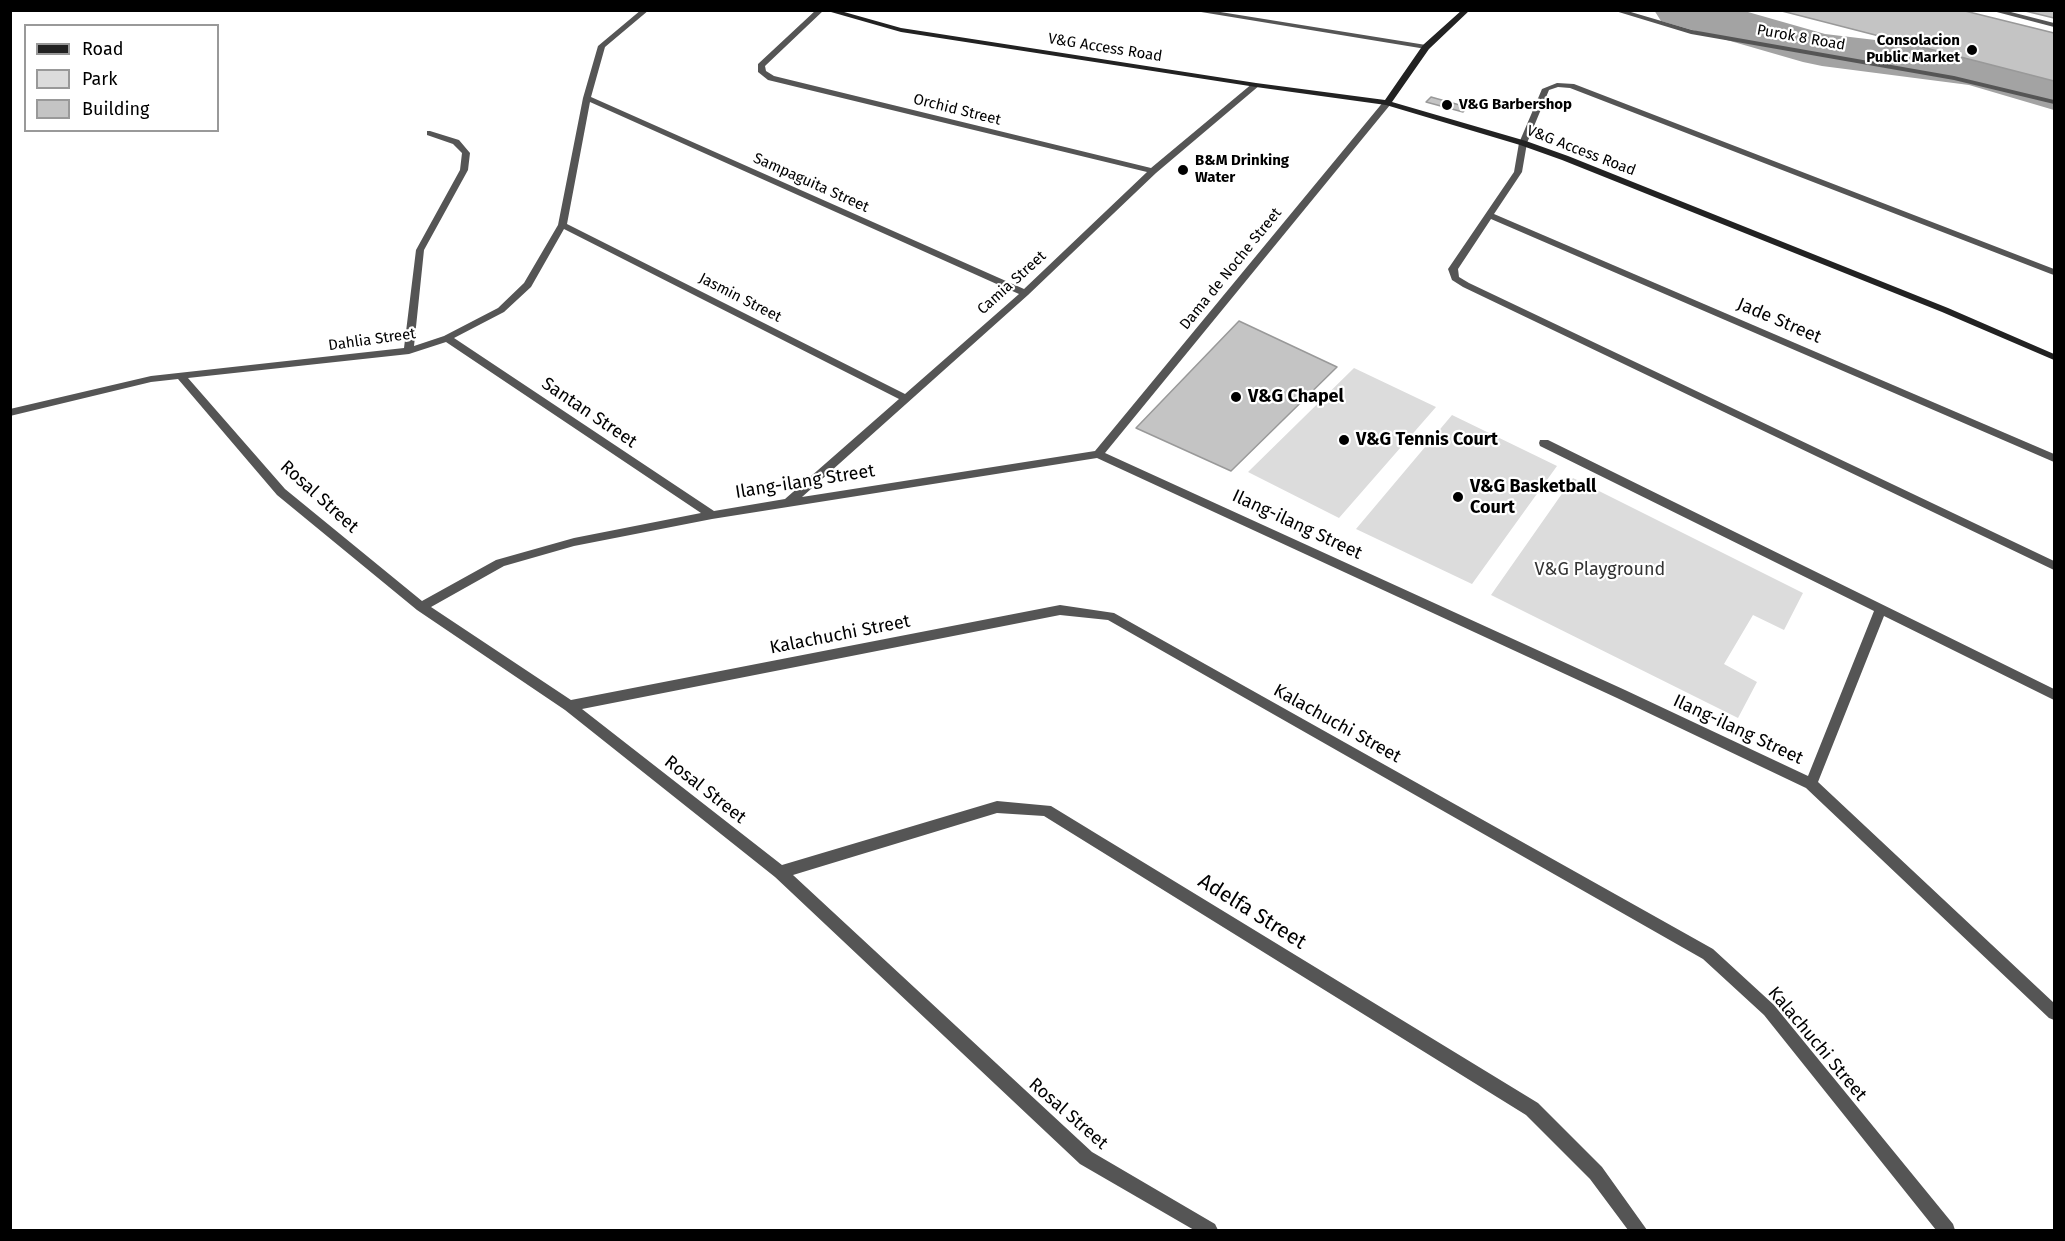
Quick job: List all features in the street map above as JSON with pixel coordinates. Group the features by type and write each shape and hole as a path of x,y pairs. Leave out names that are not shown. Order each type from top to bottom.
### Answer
{"street":[{"name":"Dahlia Street","path":"10,412 151,379 409,351 447,338 501,310 528,285 562,225 587,98 602,46 646,10"},
{"name":"Orchid Street","path":"821,10 761,66 762,72 771,78 1154,171"},
{"name":"V&G Access Road","path":"827,10 901,30 1256,85 1387,102 1523,143 1923,301 2055,357"},
{"path":"1192,10 1426,47"},
{"path":"1387,102 1426,47 1467,10"},
{"name":"Purok 8 Road","path":"1615,10 1691,32 1954,78 2055,102"},
{"path":"1992,10 2055,25"},
{"name":"Camia Street","path":"788,503 1024,293 1154,171 1256,85"},
{"path":"2054,271 1571,86 1557,85 1546,88 1523,143 1518,172 1453,269 1455,278 1466,285 2055,567"},
{"name":"Sampaguita Street","path":"587,98 1024,293"},
{"name":"Dama de Noche Street","path":"1098,454 1387,102"},
{"path":"409,351 420,250 464,170 466,153 456,142 430,133"},
{"name":"Jade Street","path":"1490,215 2055,458"},
{"name":"Jasmin Street","path":"562,225 904,399"},
{"name":"Santan Street","path":"447,338 712,515"},
{"name":"Rosal Street","path":"181,376 281,492 421,607 569,706 780,872 1086,1158 1209,1230"},
{"path":"1544,443 2055,695"},
{"name":"Ilang-ilang Street","path":"421,607 500,563 574,542 712,515 1098,454 1621,694 1810,784 2054,1011"},
{"path":"1810,784 1881,608"},
{"name":"Kalachuchi Street","path":"569,706 1060,610 1110,616 1708,954 1769,1010 1947,1230"},
{"name":"Adelfa Street","path":"780,872 997,807 1046,810 1532,1109 1596,1173 1638,1230"}],"green space":[{"name":"V&G Tennis Court","path":"1354,368 1436,407 1339,518 1248,472"},
{"name":"V&G Basketball Court","path":"1452,415 1557,466 1472,584 1356,529"},
{"name":"V&G Playground","path":"1573,478 1803,593 1784,630 1753,615 1724,664 1757,682 1738,718 1491,595"}],"building":[{"name":"Consolacion Public Market","path":"1778,10 1961,10 2054,33 2054,81"},
{"path":"2021,10 2054,10 2054,18"},
{"name":"V&G Barbershop","path":"1431,97 1467,107 1463,112 1426,102"},
{"name":"V&G Chapel","path":"1239,321 1337,367 1231,471 1136,428"}],"waterway":[{"path":"1680,10 1822,50 1976,69 2054,93"}],"place":[{"name":"Consolacion Public Market","path":"1972,50"},
{"name":"V&G Barbershop","path":"1447,105"},
{"name":"B&M Drinking Water","path":"1183,170"},
{"name":"V&G Chapel","path":"1236,397"},
{"name":"V&G Tennis Court","path":"1344,440"},
{"name":"V&G Basketball Court","path":"1458,497"}]}
